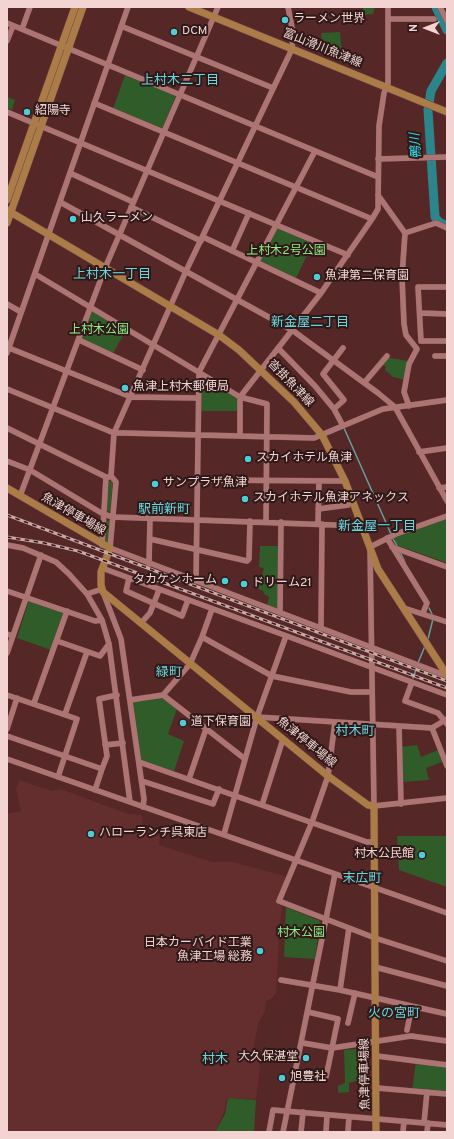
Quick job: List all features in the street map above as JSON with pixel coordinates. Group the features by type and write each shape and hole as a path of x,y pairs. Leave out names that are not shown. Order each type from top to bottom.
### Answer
{"main road":[{"path":"7,200 75,7"},
{"path":"7,223 9,212 83,7"},
{"name":"富山滑川魚津線","path":"189,7 447,112"},
{"name":"沓掛魚津線","path":"9,212 49,234 219,335 235,346 294,402 322,435 345,481 378,569 447,676"},
{"name":"魚津停車場線","path":"7,488 102,545 110,548 102,568 100,578 102,591 328,776 368,805 374,806 377,1088 376,1132"}],"street":[{"path":"22,29 30,7"},
{"path":"128,7 8,350 131,397 197,398"},
{"path":"20,496 105,268 218,7"},
{"path":"102,545 103,514 114,433 154,346 186,271 292,49 293,33 288,7"},
{"path":"240,436 240,397 321,293 378,209 379,126 388,83 388,7"},
{"path":"440,7 447,21"},
{"path":"388,19 434,19"},
{"path":"7,23 378,177"},
{"path":"7,41 13,26"},
{"path":"121,26 273,88"},
{"path":"94,103 372,219"},
{"path":"7,112 348,255"},
{"path":"196,582 198,435 197,398 199,372 315,151"},
{"path":"378,159 447,157"},
{"path":"70,173 202,239 232,251 321,293"},
{"path":"378,194 405,233 402,277 404,324 406,335 417,349 409,364 404,392 409,406"},
{"path":"60,202 292,330 364,383 395,407 447,501"},
{"path":"232,251 249,213"},
{"path":"405,233 436,223 447,228"},
{"path":"35,274 240,397 267,404 266,522"},
{"path":"447,287 419,286 421,340 447,341"},
{"path":"7,304 21,312"},
{"path":"420,313 447,314"},
{"path":"79,340 143,370"},
{"path":"278,348 315,386 334,410 343,426"},
{"path":"334,410 344,400 323,374 343,348"},
{"path":"364,383 387,356"},
{"path":"435,356 447,356"},
{"path":"7,388 114,433 314,438 383,409 447,400"},
{"path":"7,428 116,482 110,548 371,649 447,676"},
{"path":"419,452 447,448"},
{"path":"7,461 30,470 103,514 113,517 150,520 250,521 362,526"},
{"path":"197,480 266,482 345,481"},
{"path":"319,481 318,509 320,524 321,629"},
{"path":"439,488 447,487"},
{"path":"318,509 348,505"},
{"path":"447,516 387,538 370,547 374,806 447,798"},
{"path":"149,564 150,520"},
{"path":"150,539 247,561 249,559 250,521"},
{"path":"280,613 281,522"},
{"path":"387,538 427,603 423,613"},
{"path":"7,545 23,548 56,562 69,574 86,594 102,620 110,644 130,802"},
{"path":"392,547 447,567"},
{"path":"7,653 10,635 27,598 41,555"},
{"path":"102,568 447,695"},
{"path":"129,578 126,591 182,616 188,600"},
{"path":"141,623 150,613 155,604 159,590"},
{"path":"7,591 95,620 102,620"},
{"path":"86,594 102,591 119,630 142,781 144,807"},
{"path":"404,608 447,622"},
{"path":"130,700 163,695 190,664 212,609"},
{"path":"34,703 67,611"},
{"path":"224,834 257,718 286,636"},
{"path":"202,637 272,676 351,692 372,692"},
{"path":"57,641 87,652 103,655 110,644"},
{"path":"65,714 87,652"},
{"path":"257,718 432,728 446,721 438,713 405,701 412,682"},
{"path":"7,695 77,719 58,777"},
{"path":"163,695 245,759"},
{"path":"95,790 107,756 99,699 117,696"},
{"path":"7,729 17,698"},
{"path":"335,722 328,776 312,822 279,901 375,938 447,961"},
{"path":"399,726 400,804"},
{"path":"432,728 447,766"},
{"path":"189,779 206,729"},
{"path":"7,736 102,769"},
{"path":"262,805 283,739"},
{"path":"105,745 123,743"},
{"path":"7,759 447,913"},
{"path":"139,762 367,842 374,842"},
{"path":"142,781 213,804 218,790"},
{"path":"284,1132 303,1043 325,919 335,874"},
{"path":"340,990 349,928"},
{"path":"375,966 447,986"},
{"path":"281,980 355,993 447,1014"},
{"path":"348,1023 355,993"},
{"path":"407,1030 412,1006"},
{"path":"296,1074 326,1077 338,1018 308,1012"},
{"path":"303,1043 332,1048 376,1043 411,1036 447,1041"},
{"path":"376,1056 447,1065"},
{"path":"377,1088 447,1094"},
{"path":"427,1092 427,1132"},
{"path":"269,1132 273,1110 447,1125"},
{"path":"301,1132 303,1112"},
{"path":"326,1132 327,1115"},
{"path":"348,1132 349,1117"},
{"path":"403,1132 404,1121"}],"shaded area":[{"path":"19,780 52,791 61,789 128,814 142,815 143,833 160,836 159,845 212,862 233,862 285,876 280,923 276,993 272,998 266,1001 265,1010 258,1024 253,1051 260,1066 256,1099 227,1098 224,1112 215,1132 7,1132 7,814 21,811 16,789"}],"green space":[{"path":"363,7 375,7 373,14 363,15"},
{"path":"340,32 342,53 344,55 341,62 324,55 321,33"},
{"path":"125,75 176,96 162,129 113,109"},
{"path":"7,97 15,100 12,110 7,108"},
{"name":"上村木2号公園","path":"277,228 313,243 296,278 259,261"},
{"name":"上村木公園","path":"90,307 127,329 112,355 79,340"},
{"path":"384,357 409,361 405,380 393,377 385,370 386,367 380,363"},
{"path":"205,377 238,398 237,411 201,411 201,380"},
{"path":"109,481 113,482 110,512 106,510"},
{"path":"447,519 447,563 396,545 394,539 396,536"},
{"path":"110,520 108,542 105,541 106,521"},
{"path":"260,546 278,546 277,609 267,605 269,597 264,594 263,591 258,589 264,568 259,567"},
{"path":"29,600 64,612 51,650 17,638"},
{"path":"163,697 177,709 168,734 184,741 174,771 141,761 133,702"},
{"path":"417,745 421,757 438,750 442,762 426,768 429,780 402,782 401,747"},
{"path":"397,836 447,836 447,887 399,870"},
{"name":"村木公園","path":"286,907 320,921 315,959 284,957"},
{"path":"356,1049 360,1080 349,1083 349,1092 338,1093 338,1086 345,1083 344,1050"},
{"path":"416,1061 447,1065 447,1094 412,1091"},
{"path":"228,1098 256,1100 254,1132 215,1132 225,1114"}],"waterway":[{"name":"鴨川","path":"436,7 447,30"},
{"name":"鴨川","path":"447,63 431,91 428,110 435,217 439,222 447,226"},
{"path":"344,428 391,534"},
{"path":"392,537 397,546"},
{"path":"400,552 405,562"},
{"path":"429,608 433,616"},
{"path":"428,639 433,619"},
{"path":"418,663 425,646"},
{"path":"413,678 417,667"}],"railway":[{"path":"7,515 447,681"},
{"path":"7,537 44,543 78,551 447,688"}],"place":[{"name":"ラーメン世界","path":"285,20"},
{"name":"DCM","path":"174,32"},
{"name":"紹陽寺","path":"27,112"},
{"name":"山久ラーメン","path":"73,219"},
{"name":"魚津第二保育園","path":"317,277"},
{"name":"魚津上村木郵便局","path":"125,388"},
{"name":"スカイホテル魚津","path":"248,459"},
{"name":"サンプラザ魚津","path":"155,484"},
{"name":"スカイホテル魚津アネックス","path":"245,499"},
{"name":"タカケンホーム","path":"225,581"},
{"name":"ドリーム21","path":"244,584"},
{"name":"道下保育園","path":"183,723"},
{"name":"ハローランチ呉東店","path":"91,834"},
{"name":"村木公民館","path":"422,855"},
{"name":"日本カーバイド工業 魚津工場 総務","path":"260,951"},
{"name":"大久保湛堂","path":"306,1058"},
{"name":"旭豊社","path":"282,1078"}],"district":[{"name":"上村木二丁目","path":"180,81"},
{"name":"上村木一丁目","path":"112,275"},
{"name":"新金屋二丁目","path":"310,323"},
{"name":"駅前新町","path":"164,510"},
{"name":"新金屋一丁目","path":"377,527"},
{"name":"緑町","path":"169,673"},
{"name":"村木町","path":"355,732"},
{"name":"末広町","path":"362,879"},
{"name":"火の宮町","path":"394,1014"},
{"name":"村木","path":"215,1060"}]}
